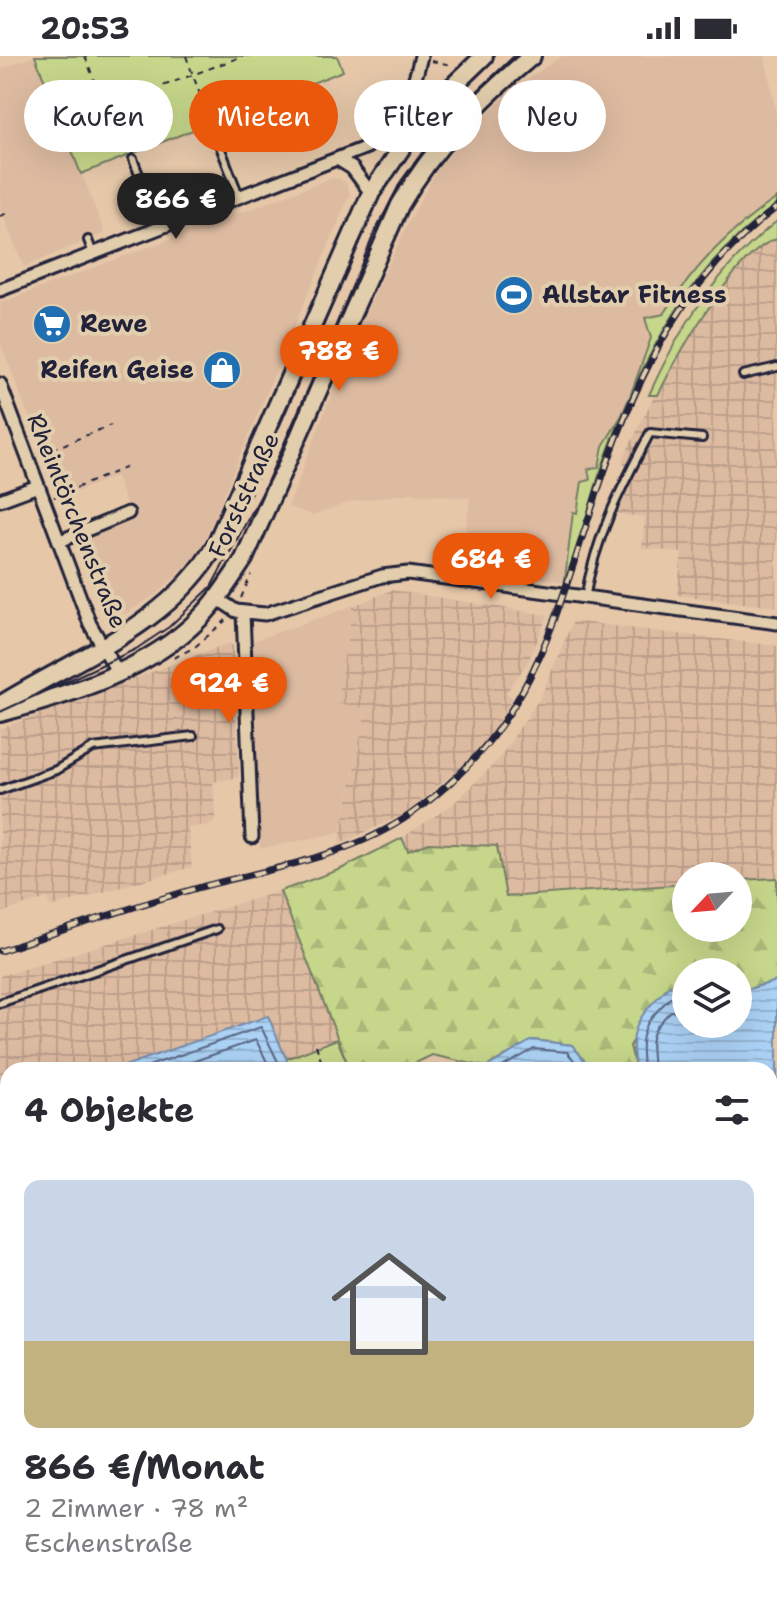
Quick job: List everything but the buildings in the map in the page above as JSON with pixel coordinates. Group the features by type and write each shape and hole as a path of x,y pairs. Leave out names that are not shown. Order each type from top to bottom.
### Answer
{"street":[{"name":"Forststraße","path":"0,705 156,614 185,588 208,558 371,193 426,112 484,56"},
{"name":"Forststraße","path":"0,713 118,673 169,644 218,599 244,559 400,205 423,165 495,87 532,56"},
{"path":"0,290 367,147 382,136 409,100 421,58"},
{"path":"339,160 352,168 371,193"},
{"name":"Rheintörchenstraße","path":"0,384 90,624 118,673"},
{"path":"0,500 38,486"},
{"path":"60,541 128,513"},
{"path":"218,599 243,613 265,614 395,573 777,623"},
{"path":"243,613 252,837"}],"lane":[{"path":"222,152 240,198"},
{"path":"133,159 160,229"},
{"path":"88,240 93,254"},
{"path":"743,375 777,367"},
{"path":"585,599 592,559 608,511 650,433 702,438"},
{"path":"0,790 56,770 93,748 193,736"},
{"path":"0,1003 217,929"}],"path":[{"path":"85,56 94,80"},
{"path":"186,56 195,80"},
{"path":"173,82 243,56"},
{"path":"421,58 452,65"},
{"path":"0,216 8,213"},
{"path":"29,459 111,425"},
{"path":"44,501 127,467"},
{"path":"316,1045 321,1062"}],"shaded area":[{"path":"35,56 44,80 24,80 24,152 73,152 105,233 24,267 0,209 0,69"},
{"path":"562,56 765,56 777,117 777,198 742,222 679,292 661,319 583,509 564,582 461,566 470,498 411,493 350,502 313,515 288,507 350,346 410,219 438,169 452,152 482,152 482,118 498,103 498,152 606,152 606,80 526,80"},
{"path":"332,178 340,178 346,183 350,194 199,554 158,593 127,613 117,616 109,613 100,602 71,530 127,508 116,476 60,498 0,342 0,303"},
{"path":"777,229 776,607 677,595 682,553 642,548 645,517 606,513 627,469 622,461 679,345 731,275"},
{"path":"392,590 548,615 528,662 506,693 513,698 487,739 460,768 405,814 339,844 366,709 336,703 353,606"},
{"path":"353,606 336,702 366,708 341,832 260,849 253,641"},
{"path":"573,621 777,646 777,878 752,879 752,862 672,862 672,885 506,897 407,852 402,838 453,804 498,760 541,696"},
{"path":"229,643 233,646 239,777 213,782 216,820 209,825 188,828 192,867 51,907 48,898 0,913 0,729"},
{"path":"280,891 337,1039 286,1059 268,1016 136,1062 0,1062 0,976"}],"green space":[{"path":"35,56 337,56 343,71 320,80 189,80 189,132 173,138 173,80 44,80"},
{"path":"72,152 137,152 81,174"},
{"path":"777,198 777,205 714,260 688,293 665,328 630,397 651,338 645,318 664,314 714,250"},
{"path":"777,221 777,239 761,247 744,262 693,332 658,395 649,395 674,345 702,300 736,258"},
{"path":"622,415 597,481 574,561 565,579 573,512 577,513 582,482 590,480 588,469 599,467 603,446"},
{"path":"402,838 408,851 429,843 497,846 506,897 672,885 672,942 752,942 752,879 777,878 777,981 752,988 752,958 672,958 672,987 670,985 630,1046 634,1062 586,1062 572,1045 533,1040 495,1062 464,1062 432,1055 418,1062 347,1062 280,891 341,869"},
{"path":"337,1039 347,1062 287,1062 286,1059"}],"water":[{"path":"777,981 777,1062 634,1062 633,1042 638,1022 670,985 672,1038 752,1038 752,988"},
{"path":"268,1016 288,1062 136,1062"},
{"path":"532,1040 572,1045 586,1062 495,1062"}],"tram line":[{"path":"0,712 136,649 169,627 211,587 277,466 374,234 401,181 444,123 514,56"},
{"path":"243,510 361,239"}],"railway":[{"path":"0,951 176,894 336,851 387,829 453,780 487,744 514,706 535,666 553,623 615,441 648,366 668,330 715,265 777,207"}],"place":[{"name":"Allstar Fitness","path":"514,295"},
{"name":"Rewe","path":"52,324"},
{"name":"Reifen Geise","path":"222,370"}]}
